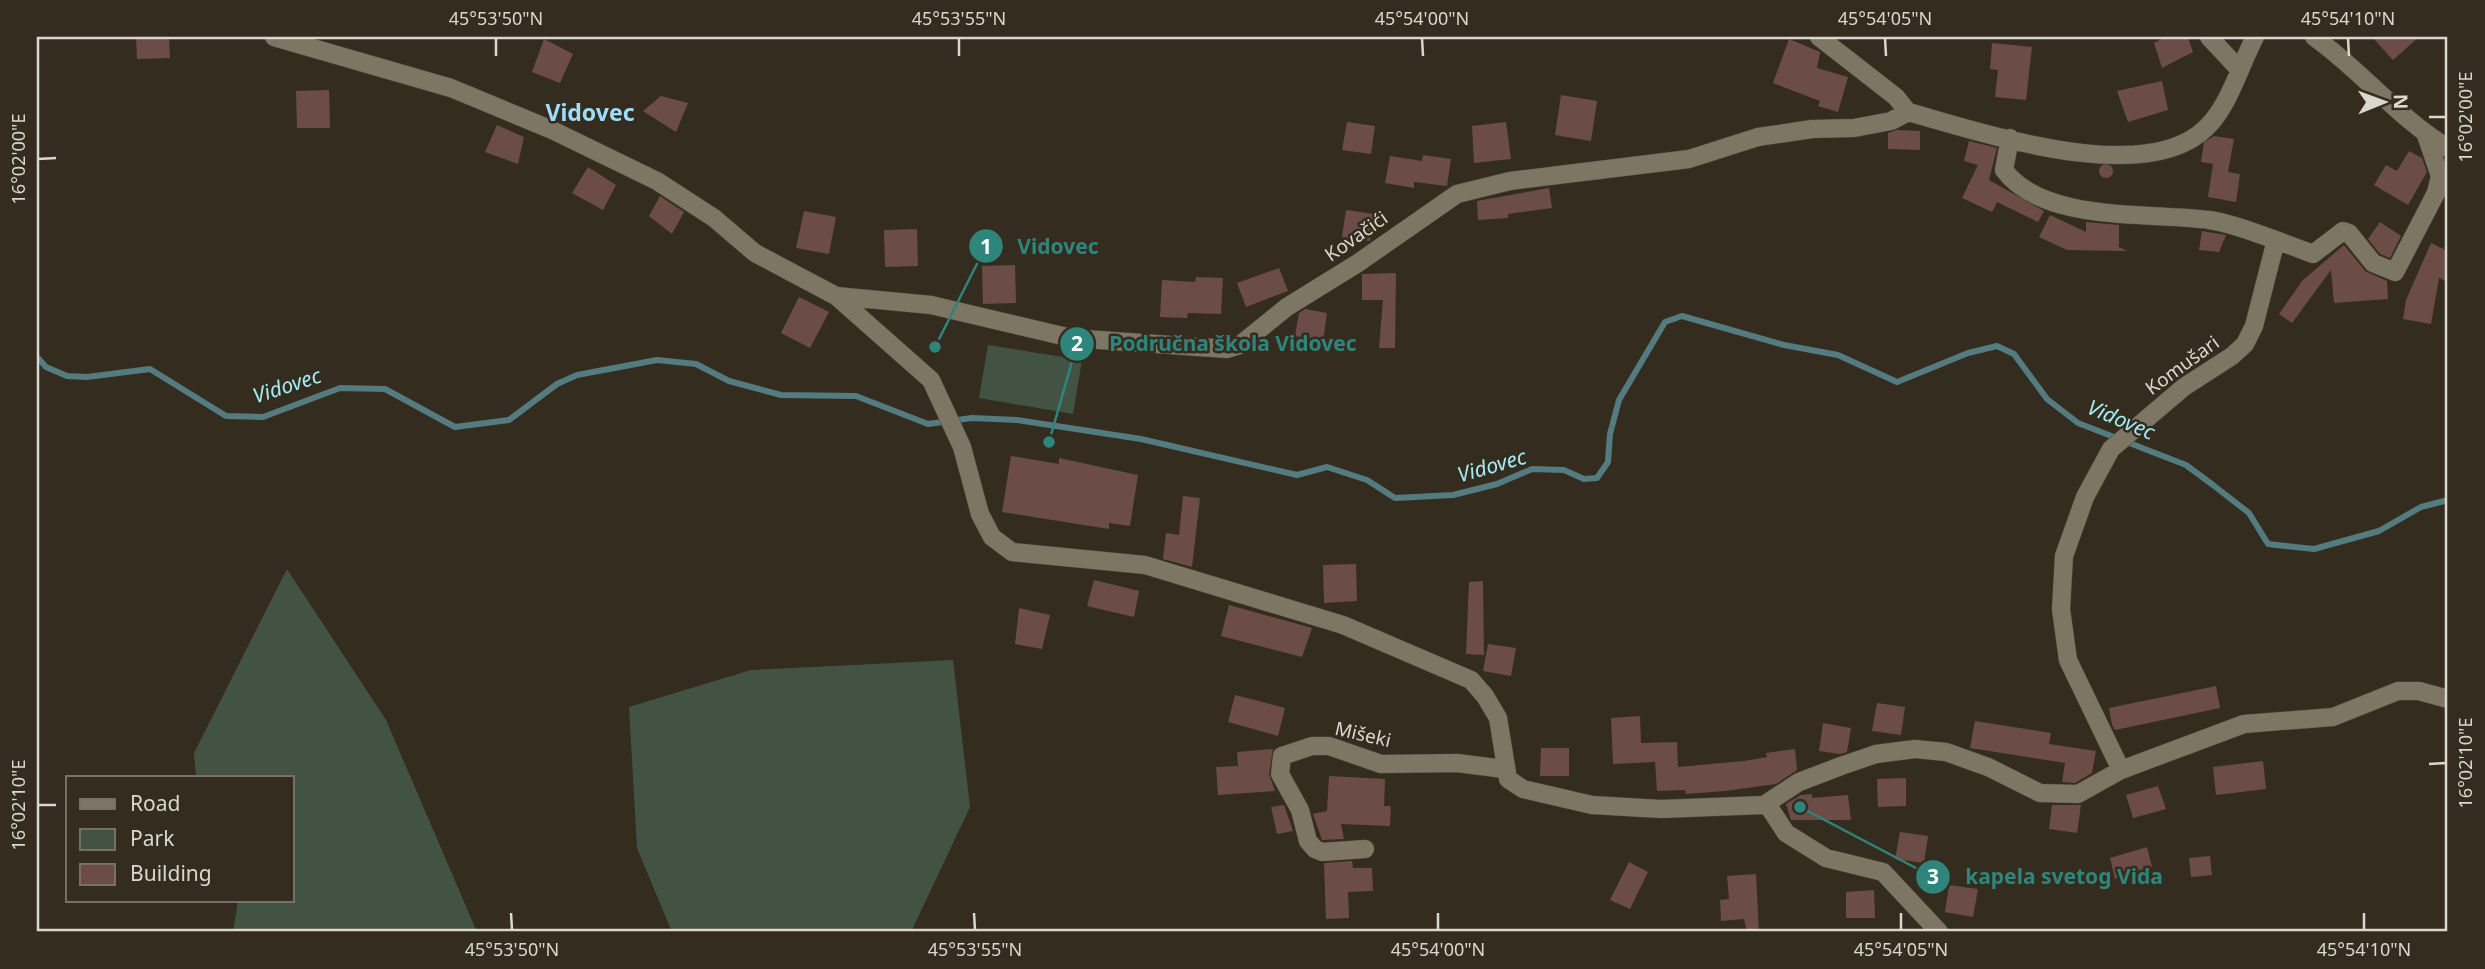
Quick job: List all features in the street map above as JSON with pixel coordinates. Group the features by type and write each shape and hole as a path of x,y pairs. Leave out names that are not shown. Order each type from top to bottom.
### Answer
{"street":[{"path":"274,37 451,88 552,130 657,181 714,218 755,253 836,296 931,380 955,429 980,514 992,537 1012,552 1145,565 1343,625 1471,680 1499,718 1504,769 1508,779 1523,789 1592,805 1661,809 1767,804 1799,782 1841,765 1875,754 1915,749 1945,752 1988,767 2040,793 2078,793 2121,770 2244,724 2333,717 2398,691 2419,691 2448,699"},
{"path":"1819,37 1896,97 1908,112 2084,155 2169,151 2184,145 2209,125 2223,104 2255,37"},
{"path":"2209,37 2238,68"},
{"path":"2314,37 2342,56 2426,135 2448,148"},
{"name":"Kovačići","path":"836,296 931,305 1071,338 1227,349 1240,345 1287,307 1359,263 1457,194 1510,181 1689,159 1758,137 1812,129 1854,128 1891,121 1908,112"},
{"path":"2010,138 2004,170 2014,184 2036,195 2083,211 2160,214 2213,220 2313,254 2343,231 2348,233 2373,263 2395,272 2436,193 2440,176 2426,135"},
{"name":"Komušari","path":"2121,770 2068,660 2061,608 2064,556 2085,497 2113,447 2245,344 2254,326 2276,240"},
{"name":"Mišeki","path":"1365,849 1322,852 1315,849 1308,841 1300,810 1280,774 1282,756 1312,746 1329,746 1381,764 1457,763 1504,769"},
{"path":"1767,804 1786,833 1826,858 1883,872 1939,932"}],"green space":[{"path":"988,345 1082,360 1073,414 979,398"},
{"path":"287,569 386,720 477,932 233,932 238,902 294,902 294,776 196,776 194,753"},
{"path":"953,660 970,807 911,932 672,932 637,848 629,707 751,670"}],"building":[{"path":"136,37 169,37 170,58 137,59"},
{"path":"2165,37 2188,37 2193,52 2162,68 2154,43"},
{"path":"2372,37 2419,37 2393,60"},
{"path":"544,39 573,54 560,83 532,72"},
{"path":"1789,39 1820,52 1817,68 1848,77 1838,112 1818,106 1820,101 1773,83"},
{"path":"1992,43 2032,47 2026,100 1995,97 1998,70 1990,69"},
{"path":"2162,81 2168,110 2128,122 2117,91"},
{"path":"329,90 330,128 297,128 296,91"},
{"path":"1561,95 1597,101 1591,141 1555,135"},
{"path":"661,96 688,103 676,132 643,111"},
{"path":"1347,122 1375,126 1371,154 1342,150"},
{"path":"1506,122 1511,159 1474,163 1472,126"},
{"path":"497,125 524,137 518,164 485,152"},
{"path":"1897,130 1920,131 1920,150 1888,149 1888,133"},
{"path":"2214,136 2234,139 2228,172 2240,174 2236,202 2208,197 2213,164 2201,162 2204,142"},
{"path":"1969,141 1997,148 1989,180 2044,211 2038,222 1997,202 1992,212 1962,198 1978,165 1964,161"},
{"path":"2409,151 2422,158 2427,172 2408,205 2374,185 2386,165 2397,171"},
{"path":"1423,155 1451,159 1447,186 1414,182 1414,188 1385,183 1390,156 1422,161"},
{"path":"2106,164 2111,166 2111,176 2106,178 2101,176 2099,171 2101,166"},
{"path":"588,167 616,185 603,210 572,193"},
{"path":"1549,188 1552,208 1508,214 1508,218 1478,220 1477,201"},
{"path":"660,196 684,212 672,234 649,216"},
{"path":"1346,210 1374,214 1370,241 1342,237"},
{"path":"804,211 836,217 829,254 796,248"},
{"path":"2050,215 2086,232 2086,222 2119,225 2119,247 2127,251 2067,250 2039,237"},
{"path":"2380,222 2401,236 2390,258 2380,254 2368,239"},
{"path":"917,229 918,266 885,267 884,230"},
{"path":"2202,231 2226,235 2219,252 2199,250"},
{"path":"2431,243 2448,251 2448,282 2439,278 2431,324 2403,319 2406,300"},
{"path":"2344,245 2365,271 2387,281 2388,299 2334,303 2331,270 2292,323 2279,314 2303,280"},
{"path":"1015,265 1016,303 983,304 982,266"},
{"path":"1279,268 1288,291 1246,307 1237,283"},
{"path":"1396,273 1395,348 1379,348 1383,300 1362,300 1362,274"},
{"path":"1196,277 1223,278 1221,314 1188,313 1187,318 1160,317 1162,280 1195,282"},
{"path":"799,297 829,312 810,348 781,333"},
{"path":"1305,309 1327,313 1323,341 1295,336 1299,313"},
{"path":"1011,456 1059,464 1059,458 1138,475 1130,526 1109,523 1109,529 1002,512"},
{"path":"1183,496 1200,498 1192,567 1163,559 1166,533 1179,535"},
{"path":"1356,564 1357,601 1324,603 1323,565"},
{"path":"1094,580 1139,591 1134,617 1087,606"},
{"path":"1483,581 1484,655 1466,654 1469,582"},
{"path":"1229,605 1312,628 1302,657 1221,636"},
{"path":"1019,608 1050,615 1042,649 1015,644"},
{"path":"1488,644 1516,648 1511,676 1483,671"},
{"path":"2216,686 2220,708 2115,730 2112,725 2109,708"},
{"path":"1235,695 1285,708 1278,736 1228,722"},
{"path":"1877,703 1905,707 1901,735 1872,731"},
{"path":"1640,716 1641,743 1677,742 1678,767 1744,761 1767,757 1766,753 1795,749 1797,770 1776,784 1686,794 1685,790 1657,791 1655,762 1613,764 1611,718"},
{"path":"1975,721 2051,733 2049,744 2096,751 2092,773 2075,783 2062,782 2065,763 1970,748"},
{"path":"1823,723 1851,728 1847,752 1840,754 1819,751"},
{"path":"1541,748 1569,748 1569,776 1540,776"},
{"path":"1273,749 1269,774 1275,791 1218,795 1216,767 1238,766 1237,752"},
{"path":"2263,761 2266,789 2216,795 2213,767"},
{"path":"1329,776 1385,779 1384,806 1391,806 1390,826 1341,824 1344,839 1322,840 1313,814 1327,811"},
{"path":"1906,778 1906,806 1878,807 1877,779"},
{"path":"2158,786 2166,809 2133,818 2126,795"},
{"path":"1812,794 1812,798 1848,795 1851,820 1791,820 1786,804 1801,795"},
{"path":"1284,805 1293,831 1277,834 1271,807"},
{"path":"2052,805 2081,805 2077,833 2049,829"},
{"path":"1900,832 1928,836 1924,863 1895,859"},
{"path":"2147,847 2152,867 2115,879 2110,858"},
{"path":"2210,856 2212,875 2191,877 2189,858"},
{"path":"1352,861 1353,868 1372,868 1373,891 1348,892 1349,918 1326,919 1324,863"},
{"path":"1629,862 1648,872 1630,909 1610,900"},
{"path":"1756,874 1759,932 1747,932 1744,919 1721,921 1720,900 1729,899 1727,876"},
{"path":"1949,885 1978,889 1973,917 1945,912"},
{"path":"1874,890 1875,918 1846,918 1846,892"}],"waterway":[{"name":"Vidovec","path":"37,357 46,367 67,376 87,377 150,369 226,416 263,417 340,388 385,389 455,427 509,420 557,384 577,375 657,360 696,364 729,381 781,395 856,396 928,424 972,418 1017,420 1141,439 1297,475 1327,467 1367,480 1395,498 1453,495 1497,484 1532,469 1564,470 1584,479 1597,478 1608,462 1610,434 1619,400 1665,322 1682,316 1784,345 1838,355 1897,382 1968,353 1997,346 2014,354 2047,399 2078,423 2186,465 2249,513 2268,544 2314,549 2379,531 2421,507 2448,500"}],"place":[{"name":"Vidovec","path":"935,347"},
{"name":"Područna škola Vidovec","path":"1049,442"},
{"name":"kapela svetog Vida","path":"1800,807"}],"district":[{"name":"Vidovec","path":"590,113"}]}
